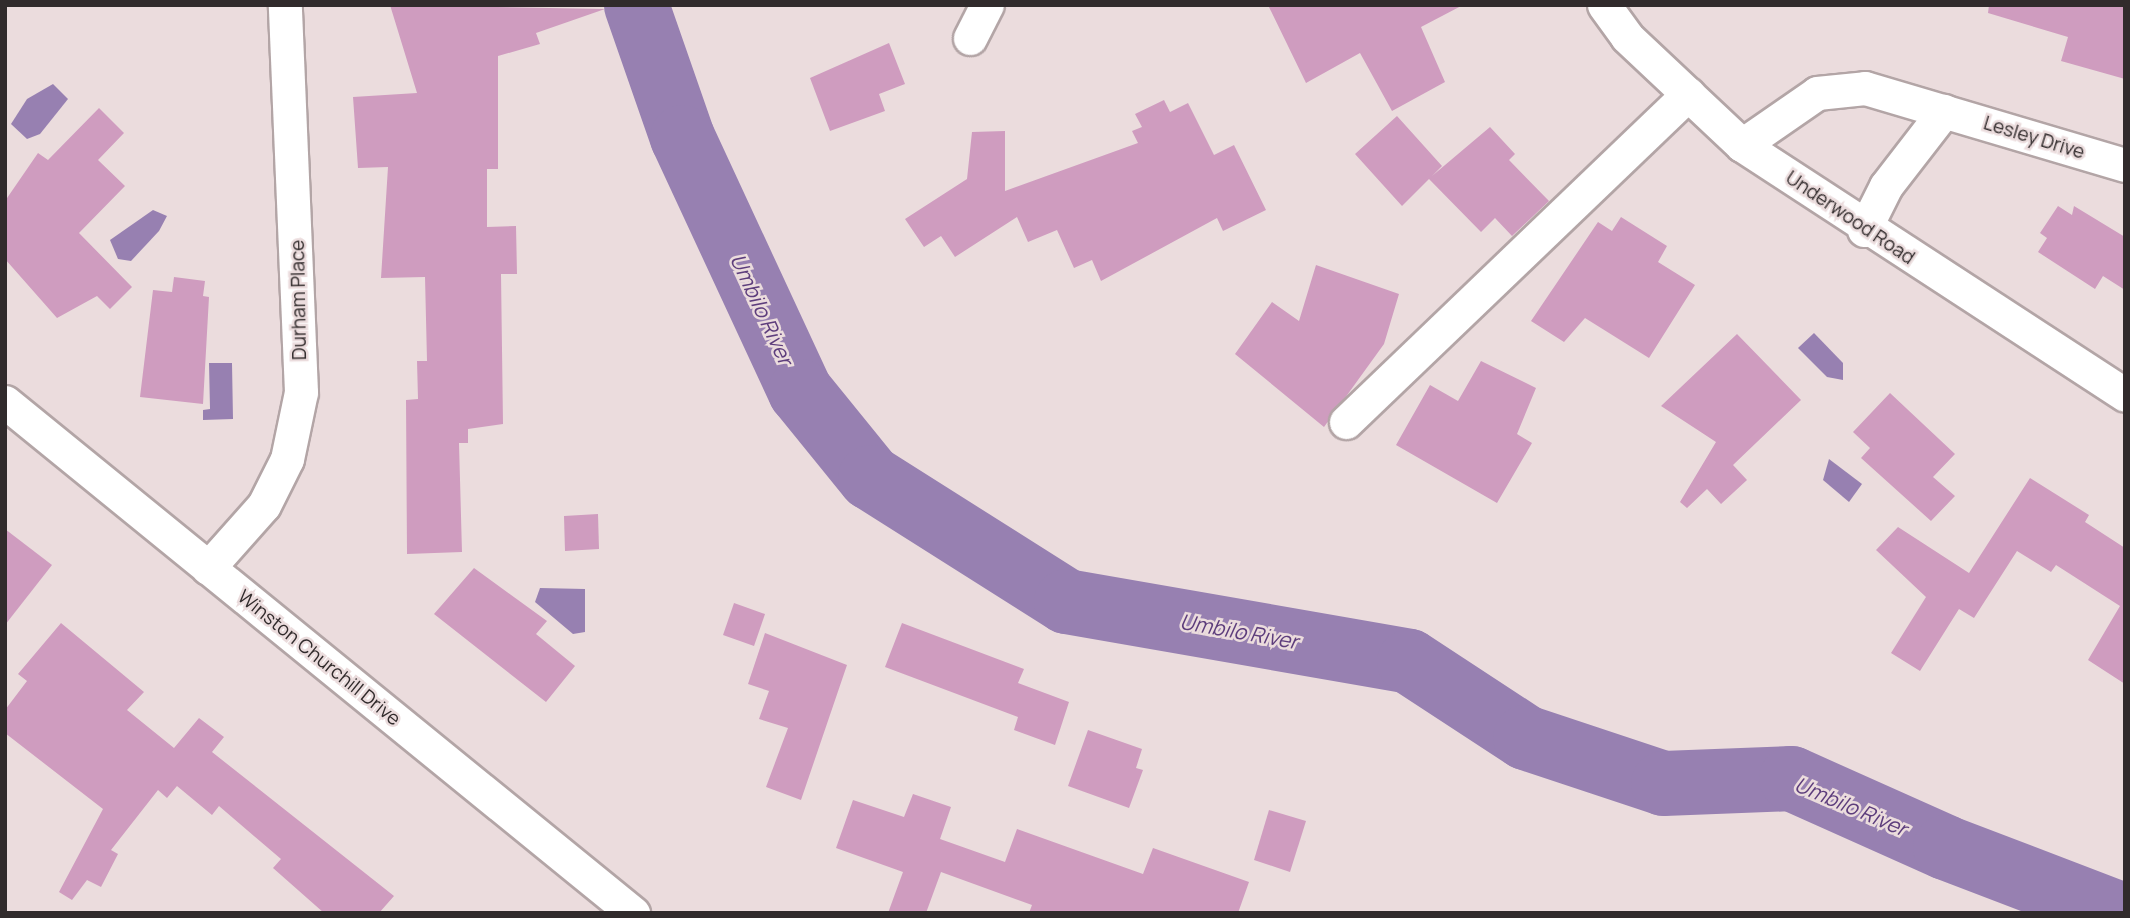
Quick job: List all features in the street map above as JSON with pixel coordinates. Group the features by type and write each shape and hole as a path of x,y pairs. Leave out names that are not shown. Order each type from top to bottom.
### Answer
{"street":[{"name":"Durham Place","path":"208,568 264,505 287,459 301,392 285,5"},
{"path":"971,38 987,5"},
{"name":"Underwood Road","path":"1604,5 1688,94 1742,145 1864,230 2125,395"},
{"name":"Lesley Drive","path":"1742,145 1817,93 1865,88 2125,165"},
{"path":"1346,422 1688,94"},
{"path":"1864,230 1886,186 1944,111"},
{"name":"Winston Churchill Drive","path":"5,402 633,913"}],"shaded area":[{"path":"53,84 68,99 40,134 27,139 11,124 27,99"},
{"path":"153,210 167,216 159,231 131,261 118,259 110,240"},
{"path":"1814,333 1843,363 1843,380 1827,377 1798,348"},
{"path":"209,363 232,363 233,419 203,420 203,410 210,409"},
{"path":"1829,459 1862,484 1849,502 1823,480"},
{"path":"540,588 585,589 585,632 573,634 535,602"}],"building":[{"path":"390,5 605,9 536,33 540,44 498,56 498,169 487,169 487,227 516,226 517,274 501,274 503,424 468,429 468,443 459,443 462,552 407,554 406,400 418,399 417,361 427,361 425,277 381,278 388,167 358,168 353,97 417,93"},
{"path":"1268,5 1463,5 1421,27 1445,82 1392,111 1360,53 1306,83"},
{"path":"1989,5 2125,5 2125,79 2061,61 2068,37 1988,13"},
{"path":"889,43 905,84 879,94 885,111 830,131 810,78"},
{"path":"1164,100 1170,112 1188,103 1214,155 1234,145 1266,210 1223,231 1217,218 1101,281 1092,260 1074,268 1057,230 1028,242 1017,217 955,257 941,236 924,247 905,219 967,179 972,132 1005,131 1005,191 1138,143 1132,131 1142,127 1135,114"},
{"path":"99,108 124,133 98,160 125,186 79,233 132,287 110,309 97,296 57,318 5,259 5,201 38,153 48,160"},
{"path":"1397,116 1442,166 1432,176 1490,127 1515,154 1509,160 1549,201 1512,236 1495,218 1481,232 1429,179 1402,206 1355,154"},
{"path":"2058,206 2072,215 2074,206 2125,237 2125,290 2103,276 2095,289 2038,252 2047,238 2040,233"},
{"path":"1621,217 1667,246 1658,262 1695,285 1649,358 1585,318 1564,342 1531,321 1598,222 1612,231"},
{"path":"1316,265 1399,294 1384,344 1324,427 1235,354 1272,302 1299,321"},
{"path":"174,277 205,281 203,296 209,297 203,404 140,397 153,290 172,292"},
{"path":"1737,334 1801,400 1733,465 1747,480 1721,504 1707,489 1687,508 1680,502 1716,442 1661,406"},
{"path":"1481,361 1536,388 1517,434 1532,443 1497,503 1396,445 1430,385 1458,401"},
{"path":"1890,393 1955,454 1933,477 1955,496 1931,521 1861,458 1870,448 1853,432"},
{"path":"2030,478 2089,515 2085,522 2125,548 2125,684 2088,660 2120,606 2056,565 2051,572 2017,551 1974,618 1959,609 1920,671 1891,653 1926,597 1876,550 1898,527 1969,573"},
{"path":"598,514 599,549 565,551 564,516"},
{"path":"5,529 52,565 5,625"},
{"path":"474,568 547,621 536,634 575,666 546,702 434,614"},
{"path":"734,603 765,614 754,646 723,635"},
{"path":"61,623 144,692 127,710 174,748 199,718 224,737 212,752 394,896 379,913 324,913 273,868 281,859 219,806 212,815 177,786 167,798 158,790 111,850 118,854 101,887 87,880 72,900 59,892 103,809 5,733 5,710 27,681 18,674"},
{"path":"902,623 1024,669 1018,683 1069,702 1055,745 1014,730 1018,717 885,667"},
{"path":"765,633 847,665 801,800 766,787 788,728 759,719 769,691 748,684"},
{"path":"1088,730 1142,749 1136,768 1143,770 1129,808 1068,786"},
{"path":"913,794 951,807 940,839 1005,862 1017,829 1143,874 1153,848 1249,882 1238,913 1029,913 1032,905 941,872 926,913 888,913 903,872 836,848 853,800 904,817"},
{"path":"1269,810 1306,821 1290,872 1254,860"}],"waterway":[{"name":"Umbilo River","path":"636,5 682,137 800,391 870,477 1066,601 1409,661 1525,737 1663,783 1791,778 1945,847 2118,913"}]}
